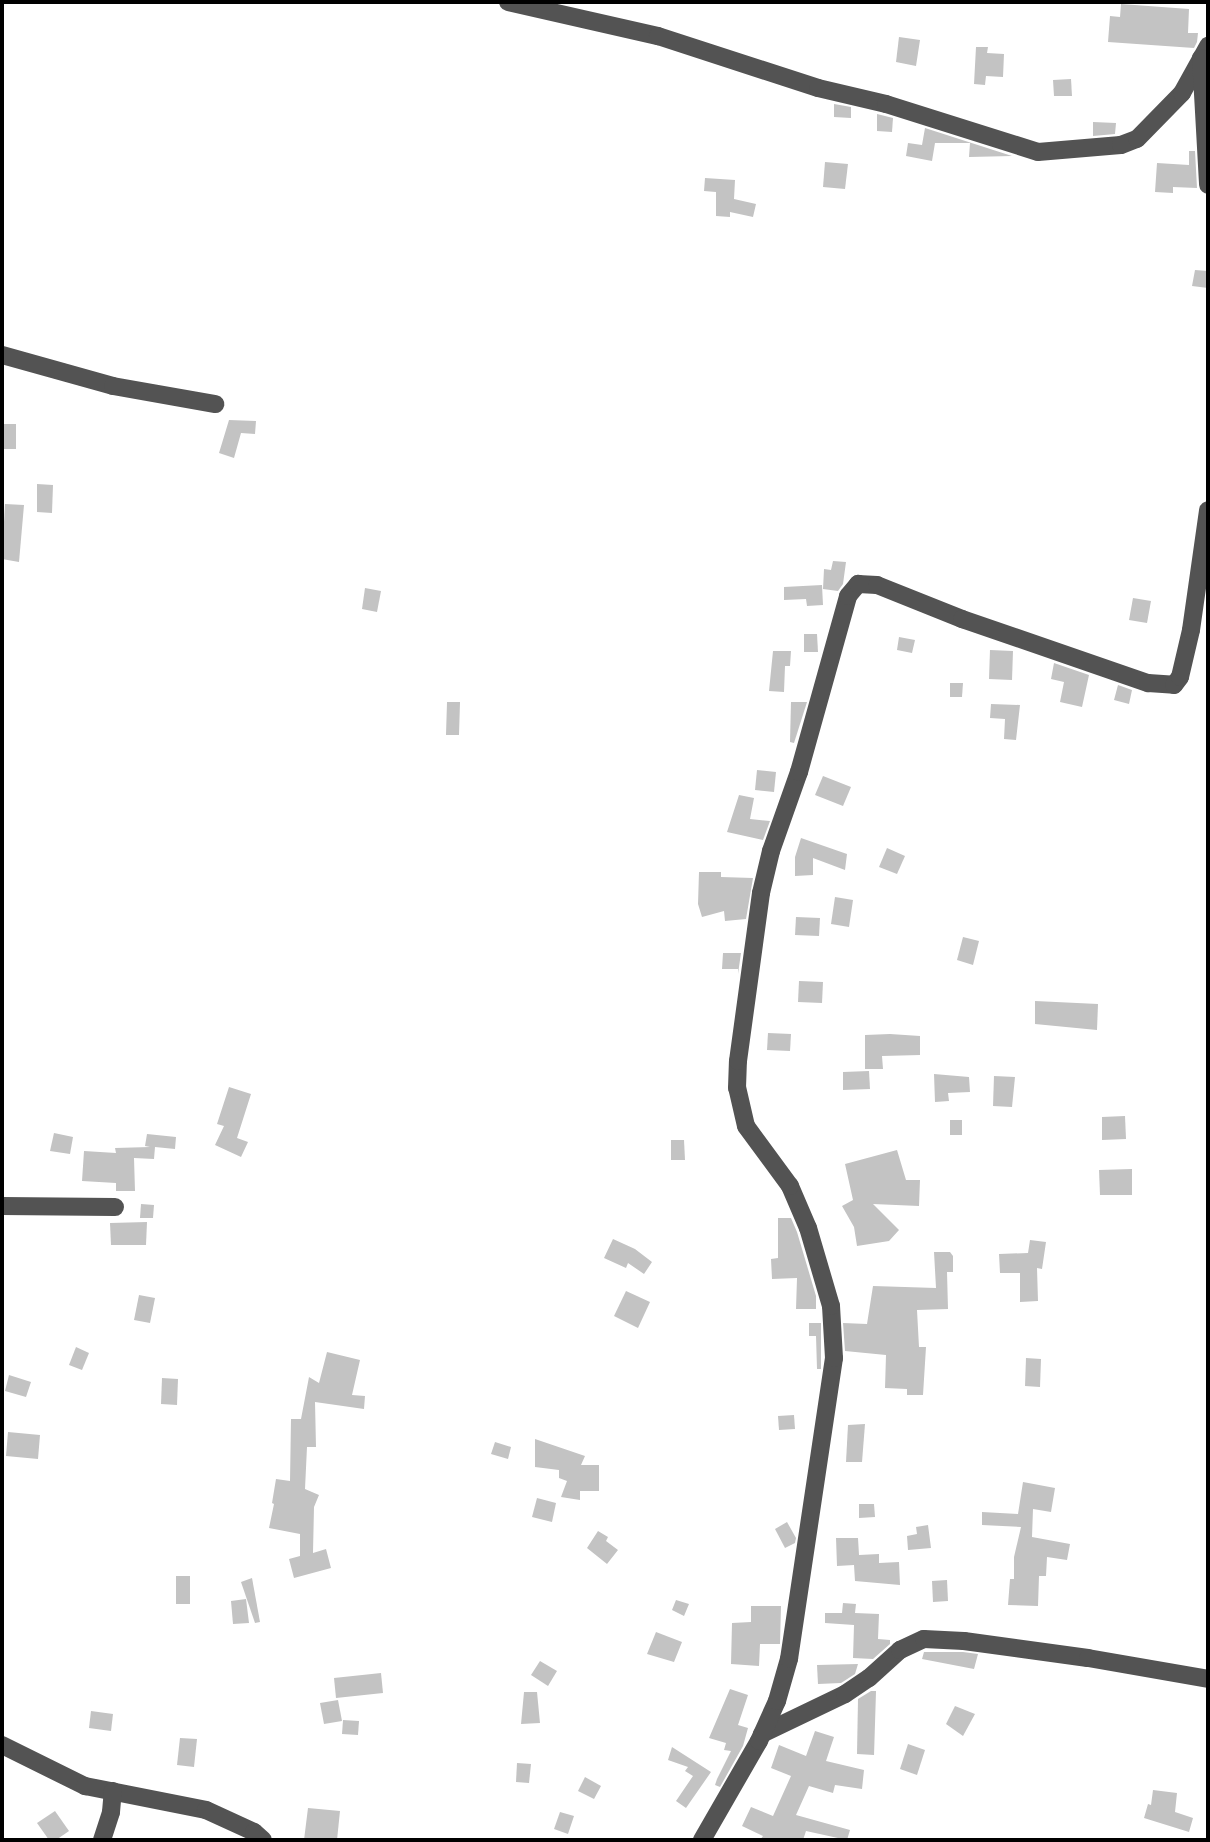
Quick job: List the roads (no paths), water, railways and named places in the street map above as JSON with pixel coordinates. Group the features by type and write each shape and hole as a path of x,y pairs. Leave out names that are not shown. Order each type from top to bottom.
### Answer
{"street":[{"path":"508,2 551,7 692,46 818,88 886,104 1038,152 1121,145 1137,139 1182,93 1205,52"},
{"path":"1205,52 1208,186"},
{"path":"2,355 113,386 215,404"},
{"path":"702,1840 762,1734 777,1701 789,1659 834,1358 834,1330 820,1268 790,1186 746,1126 737,1088 738,1060 761,892 771,851 799,772 851,588 858,584 877,585 962,619 1148,683 1174,685 1181,677 1191,630 1208,510"},
{"path":"2,1206 115,1207"},
{"path":"762,1734 845,1694 869,1678 900,1650 924,1639 964,1641 1074,1656 1208,1679"},
{"path":"2,1745 85,1786 206,1810 254,1832 263,1840"},
{"path":"102,1840 111,1812 113,1791"}]}
